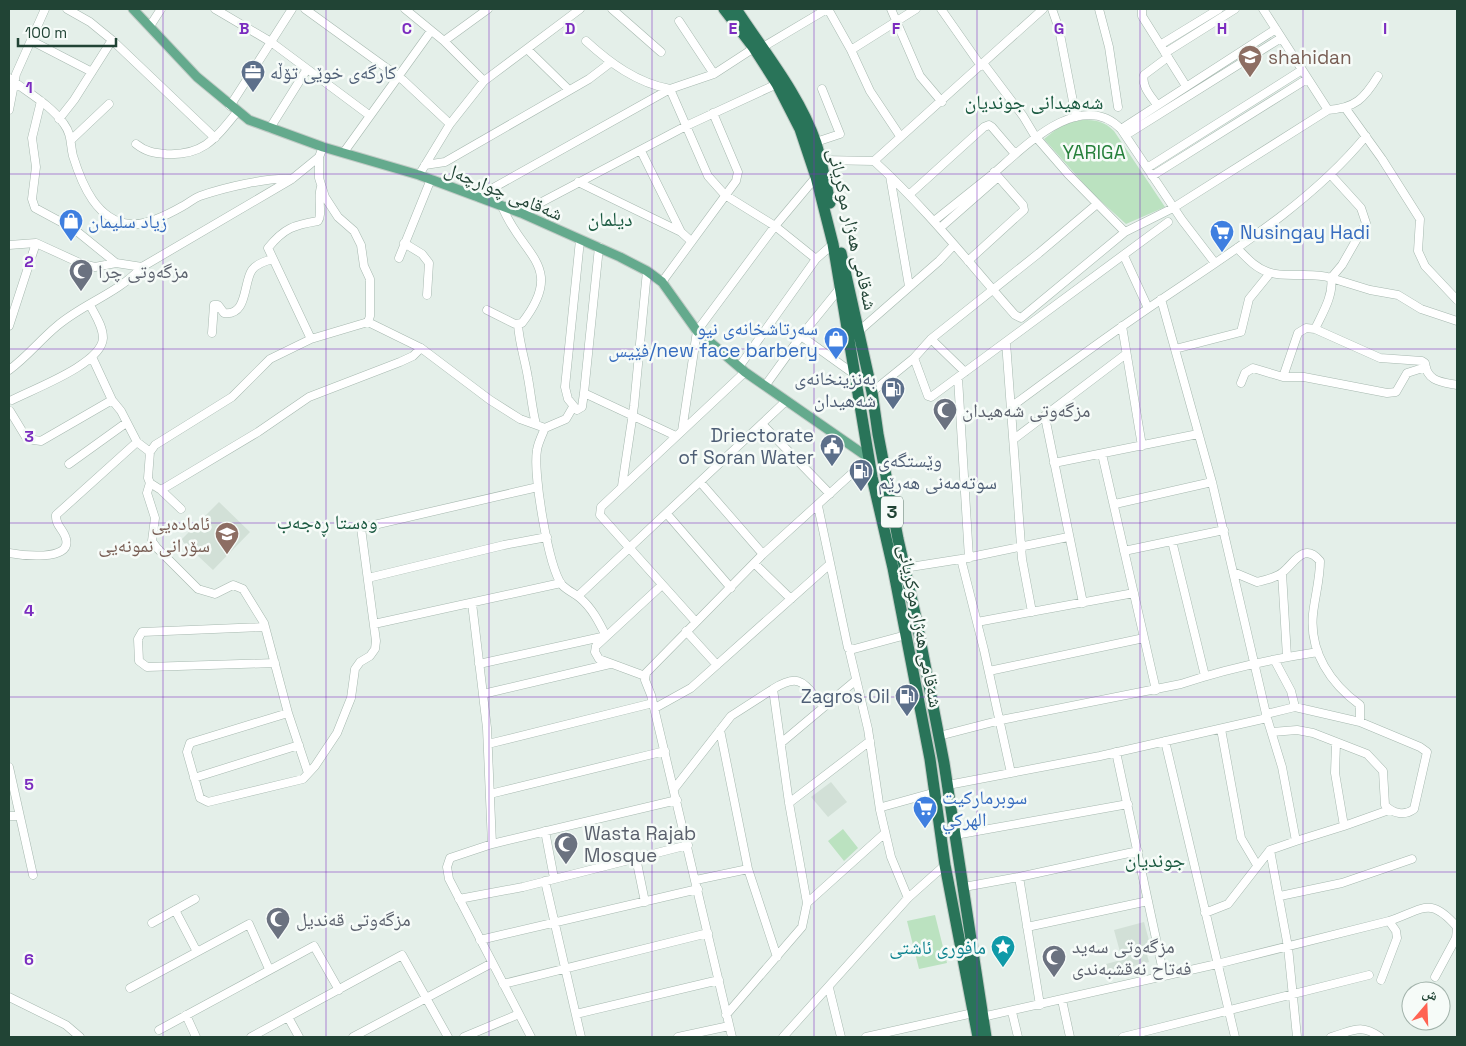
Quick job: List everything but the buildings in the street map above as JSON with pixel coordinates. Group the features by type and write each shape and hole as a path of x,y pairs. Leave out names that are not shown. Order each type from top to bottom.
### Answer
{"highway":[{"name":"شەقامی ھەژار موکریانی","path":"724,9 758,47 788,88 816,142 821,160 872,392 878,434 948,785 964,887 969,970"},
{"name":"شەقامی ھەژار موکریانی","path":"736,9 758,47 800,129 816,177 833,244 869,458 936,792 945,865 978,1015 986,1037"},
{"path":"903,621 916,618"},
{"name":"شەقامی ھەژار موکریانی","path":"978,1015 978,1037"}],"main road":[{"name":"شەقامی چوارچەل","path":"133,9 197,77 233,109 249,120 323,147 431,179 521,213 599,247 646,271 662,282 697,331 742,369 869,458"}],"street":[{"path":"9,110 12,81 46,9"},
{"path":"67,9 90,22 112,40 215,138"},
{"path":"150,26 161,9"},
{"path":"215,9 271,42 369,115"},
{"path":"136,144 144,150 153,153 185,154 203,148 215,138 292,9"},
{"path":"305,9 397,76 450,124"},
{"path":"405,9 444,40 484,81"},
{"path":"444,40 488,9"},
{"path":"419,175 450,124 484,81 580,9"},
{"path":"612,9 661,52"},
{"path":"477,197 670,89 714,74 827,9 851,50 870,91 900,136"},
{"path":"891,9 920,76 942,102"},
{"path":"851,50 916,9"},
{"path":"942,9 982,65 1023,116 1035,136 1125,232"},
{"path":"874,161 900,136 942,102 1043,9"},
{"path":"1052,9 1059,29 1076,117"},
{"path":"1099,9 1109,47 1118,107"},
{"path":"1142,9 1142,16 1186,86"},
{"path":"1160,45 1219,9"},
{"path":"1157,105 1144,84 1144,75 1167,55 1235,9"},
{"path":"1263,9 1328,110"},
{"path":"679,21 714,74"},
{"path":"1123,132 1157,105 1276,29"},
{"path":"344,152 431,31"},
{"path":"1123,132 1281,38"},
{"path":"59,119 112,40"},
{"path":"586,41 610,63 653,86 670,89"},
{"path":"32,42 92,72"},
{"path":"527,49 569,90"},
{"path":"425,165 445,162 589,80 610,63"},
{"path":"270,128 307,69"},
{"path":"1147,168 1302,70"},
{"path":"821,160 874,161 910,194 937,224 953,246 1015,315 1021,318 1026,316 1125,232 1173,208 1328,110 1346,109 1367,93 1378,76"},
{"path":"1152,176 1307,78"},
{"path":"12,81 41,101 59,119 72,139 72,153 88,193 100,210 121,224 139,225 181,207 200,196 271,178 292,179"},
{"path":"521,213 686,126 777,84"},
{"path":"670,89 708,176 725,195 775,226 816,259"},
{"path":"816,142 839,136 841,133 822,89"},
{"path":"41,101 32,138 36,167 32,199 35,208 86,237 116,263"},
{"path":"72,139 109,104"},
{"path":"1346,109 1366,136 1420,219 1418,250 1425,266 1457,300"},
{"path":"662,282 736,181 738,172 714,113"},
{"path":"937,224 996,175 1035,136 1060,122 1076,117 1100,116 1112,120 1123,132 1173,208 1215,264"},
{"path":"910,194 984,126 992,127 1015,154"},
{"path":"1011,407 1122,326 1237,248 1331,175 1366,136"},
{"path":"323,147 319,157 321,187 332,210 358,237 364,266 370,279 370,316 368,322"},
{"path":"641,151 681,232"},
{"path":"9,370 26,358 57,326 124,285 142,267 292,179 319,157"},
{"path":"968,261 1024,210 1023,205 996,175"},
{"path":"1331,175 1361,208 1366,223 1342,265 1331,278"},
{"path":"890,176 909,286"},
{"path":"679,433 697,331 775,226 816,177"},
{"path":"399,258 431,179"},
{"path":"578,182 681,232 691,241"},
{"path":"311,339 268,248 276,238 298,224 318,221 321,217 318,195 321,187"},
{"path":"872,392 914,358 931,339 1097,204"},
{"path":"502,206 508,222 539,266 541,277 542,286 537,300 522,323 518,324"},
{"path":"914,358 929,397 958,378 1168,222"},
{"path":"580,240 565,387 568,399 573,407 579,410 582,407 584,393 599,247"},
{"path":"9,326 36,243"},
{"path":"9,245 36,243 82,264 95,267 116,263 142,267"},
{"path":"404,243 422,254 429,263 427,295"},
{"path":"696,621 600,515 601,508 742,369 816,259 833,244"},
{"path":"859,331 953,246"},
{"path":"1237,248 1260,268 1270,273 1318,274 1370,290 1398,295 1421,309 1457,321"},
{"path":"1124,256 1148,308"},
{"path":"212,333 214,305 218,305 224,313 229,314 234,311 245,298 251,271 262,263 273,259"},
{"path":"622,486 633,415 646,271"},
{"path":"1175,349 1241,332 1249,299 1270,273"},
{"path":"1315,329 1333,286 1331,278"},
{"path":"765,386 800,336 840,288"},
{"path":"9,295 17,297"},
{"path":"1161,299 1224,530 1267,716 1282,767 1296,841"},
{"path":"12,400 77,368 98,351 103,339 99,323 90,305"},
{"path":"487,310 518,324"},
{"path":"308,773 288,713 265,627 243,589 233,585 215,594 198,590 156,548 152,541 155,518 147,493 150,483 148,478 150,452 166,437 232,397 270,359 311,339 368,322 422,348 490,400 520,418 545,428"},
{"path":"518,324 519,343 528,377 531,406 536,424"},
{"path":"1122,326 1142,446"},
{"path":"1283,377 1298,333 1306,328 1315,329 1373,355 1422,361 1426,363 1430,378 1457,385"},
{"path":"800,336 854,374"},
{"path":"931,339 965,372"},
{"path":"1006,342 1021,546 1032,612"},
{"path":"161,490 258,432 309,397 400,362 413,356 422,348"},
{"path":"1014,439 1126,354"},
{"path":"92,357 112,400 121,411 137,442 150,452"},
{"path":"1241,383 1245,372 1253,368 1283,377 1304,377 1387,393 1396,392 1408,372 1426,367"},
{"path":"958,378 965,558 977,622 1001,720 1011,773"},
{"path":"9,392 12,400 10,412 27,439 41,441 112,400"},
{"path":"584,393 679,433"},
{"path":"578,596 630,550 786,401"},
{"path":"573,407 566,419 545,428 537,450 538,487 551,559 561,583 570,592 578,596 593,612 606,636"},
{"path":"1045,417 1068,537 1083,602"},
{"path":"69,464 126,423"},
{"path":"763,425 830,494"},
{"path":"1054,463 1198,434"},
{"path":"9,553 30,557 57,554 64,550 67,544 66,538 56,521 56,515 137,442"},
{"path":"1102,454 1115,504 1156,690"},
{"path":"645,676 686,631 762,555 869,458"},
{"path":"1115,504 1212,482"},
{"path":"150,483 161,490 181,509"},
{"path":"701,483 762,555"},
{"path":"288,713 190,743 187,752 200,798 208,802 303,779 337,733 347,713 355,668 375,649 374,624 361,528 538,487"},
{"path":"818,506 855,681 870,741 885,833 891,857 908,898"},
{"path":"667,514 731,588"},
{"path":"1124,551 1224,530"},
{"path":"368,578 504,545 547,537"},
{"path":"904,568 965,558 1068,537"},
{"path":"1172,541 1205,676"},
{"path":"1233,572 1257,582 1282,573 1302,554 1316,556 1320,561 1312,629 1318,652 1327,675 1360,705 1360,722"},
{"path":"755,564 791,599"},
{"path":"488,744 654,706 691,688 830,564"},
{"path":"1282,573 1287,657"},
{"path":"374,624 561,583"},
{"path":"645,676 599,659 595,652 596,646 662,585"},
{"path":"977,622 1134,592"},
{"path":"472,603 488,744 492,844"},
{"path":"265,627 142,632 138,639 139,661 147,667 275,662"},
{"path":"686,631 718,665"},
{"path":"849,649 906,635"},
{"path":"479,664 606,636"},
{"path":"989,670 1144,638"},
{"path":"939,736 1001,720 1156,690 1205,676 1287,657 1318,652"},
{"path":"1275,661 1292,691 1295,707"},
{"path":"483,694 610,664"},
{"path":"645,676 688,845 732,1037"},
{"path":"674,788 731,716 788,679 802,682 824,707"},
{"path":"781,743 855,681"},
{"path":"726,1015 802,927 807,903 789,803 773,689"},
{"path":"948,785 1221,729 1295,707 1360,722 1420,746 1427,752 1414,810 1405,814 1389,810 1270,850 1228,904 1205,913"},
{"path":"1221,729 1240,838 1257,865"},
{"path":"720,730 748,869 777,956"},
{"path":"1272,732 1297,730 1367,754 1374,759 1383,771 1385,805 1389,810"},
{"path":"789,803 870,741"},
{"path":"1165,741 1235,1037"},
{"path":"1336,743 1336,773 1344,826"},
{"path":"194,778 299,745"},
{"path":"490,794 665,751"},
{"path":"1116,752 1164,976"},
{"path":"9,767 33,875"},
{"path":"880,810 882,807 936,792"},
{"path":"531,1037 449,879 446,867 450,858 492,844 677,800"},
{"path":"955,835 1128,804"},
{"path":"9,816 19,816"},
{"path":"545,831 554,878"},
{"path":"807,903 885,833"},
{"path":"459,899 545,881 688,845"},
{"path":"964,887 1019,877 1138,850"},
{"path":"1270,850 1288,947 1297,1037"},
{"path":"636,858 645,902"},
{"path":"1280,896 1342,882 1412,858"},
{"path":"784,1037 908,898 945,865"},
{"path":"696,880 748,869"},
{"path":"1019,877 1040,1005"},
{"path":"545,881 581,1037"},
{"path":"480,940 698,889"},
{"path":"152,923 195,899"},
{"path":"1027,927 1148,901"},
{"path":"866,1037 978,1015 1012,1012 1389,922 1431,907 1441,910 1457,928 1456,938 1435,977"},
{"path":"175,910 196,950"},
{"path":"1381,980 1397,938 1396,931 1389,922"},
{"path":"130,988 196,950 249,924 269,969"},
{"path":"503,984 708,933"},
{"path":"159,1030 314,946 339,990"},
{"path":"251,1037 402,955 448,1037"},
{"path":"354,1037 492,962"},
{"path":"1123,1037 1293,996 1369,975"},
{"path":"576,1014 719,980"},
{"path":"829,988 841,1037"},
{"path":"9,996 66,1025 80,1037"},
{"path":"1062,1000 1070,1037"},
{"path":"1012,1012 1018,1037"},
{"path":"186,1014 196,1037"},
{"path":"464,1037 519,1014"},
{"path":"288,1018 299,1037"},
{"path":"678,1037 729,1026"},
{"path":"1331,1037 1368,1029 1380,1037"}],"shaded area":[{"path":"219,502 250,532 213,570 181,540"},
{"path":"831,782 847,802 828,817 811,797"},
{"path":"1144,922 1150,944 1120,952 1114,930"},
{"path":"1146,951 1149,962 1108,973 1106,964 1121,960 1121,957"}],"green space":[{"name":"YARIGA","path":"1082,120 1100,122 1114,131 1165,207 1126,224 1092,193 1044,139 1063,124"},
{"path":"843,829 858,848 844,861 828,841"},
{"path":"935,915 947,963 919,969 907,921"}],"place":[{"name":"shahidan","path":"1250,78"},
{"name":"کارگەی خوێی تۆڵە","path":"253,93"},
{"name":"زياد سليمان","path":"71,242"},
{"name":"Nusingay Hadi","path":"1222,253"},
{"name":"مزگەوتى چرا","path":"81,292"},
{"name":"سەرتاشخانەی نیو فێیس/new face barbery","path":"836,360"},
{"name":"بەنزینخانەی شەهیدان","path":"893,410"},
{"name":"مزگەوتی شەهیدان","path":"945,431"},
{"name":"Driectorate of Soran Water","path":"832,467"},
{"name":"وێستگەی سوتەمەنی هەرێم","path":"861,492"},
{"name":"ئامادەیی سۆرانی نمونەیی","path":"227,555"},
{"name":"Zagros Oil","path":"907,717"},
{"name":"سوبرماركيت الهركي","path":"925,829"},
{"name":"Wasta Rajab Mosque","path":"566,865"},
{"name":"مزگەوتی قەندیل","path":"278,940"},
{"name":"مافوری ئاشتی","path":"1003,968"},
{"name":"مزگەوتی سەید فەتاح نەقشبەندی","path":"1054,978"}],"district":[{"name":"شەھیدانی جوندیان","path":"1034,102"},
{"name":"دیلمان","path":"610,219"},
{"name":"وەستا ڕەجەب","path":"327,522"},
{"name":"جوندیان","path":"1155,860"}]}
